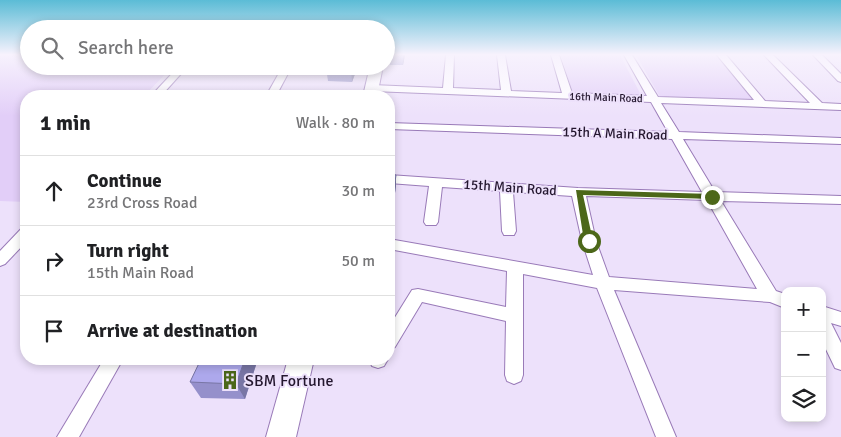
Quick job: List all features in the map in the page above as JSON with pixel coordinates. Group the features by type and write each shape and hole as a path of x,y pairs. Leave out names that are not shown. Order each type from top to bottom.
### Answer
{"street":[{"path":"162,90 175,75"},
{"path":"274,90 283,75"},
{"path":"371,90 375,75"},
{"path":"448,90 449,75"},
{"path":"504,75 506,92"},
{"path":"562,75 568,95"},
{"path":"639,75 712,197 777,299"},
{"path":"738,75 761,103"},
{"path":"788,75 818,105"},
{"name":"16th Main Road","path":"395,91 448,90 841,106"},
{"name":"15th A Main Road","path":"395,126 841,142"},
{"name":"15th Main Road","path":"395,179 578,192 841,200"},
{"path":"431,222 436,182"},
{"path":"506,187 509,231"},
{"path":"578,192 589,241 603,283 666,437"},
{"path":"0,260 20,239"},
{"path":"395,245 603,283 777,299"},
{"path":"514,375 515,268"},
{"path":"395,332 418,295 514,316"},
{"path":"826,314 841,319"},
{"path":"826,330 841,362"},
{"path":"67,437 110,365"},
{"path":"281,437 299,365"}],"shaded area":[{"path":"0,75 164,75 150,90 20,90 20,202 0,201"},
{"path":"567,75 631,75 641,95 572,92"},
{"path":"648,75 734,75 756,101 660,97"}],"building":[{"path":"198,365 243,365 236,384 190,382"}],"place":[{"name":"SBM Fortune","path":"230,380"}],"route":[{"path":"589,241 578,192 712,197"}]}
